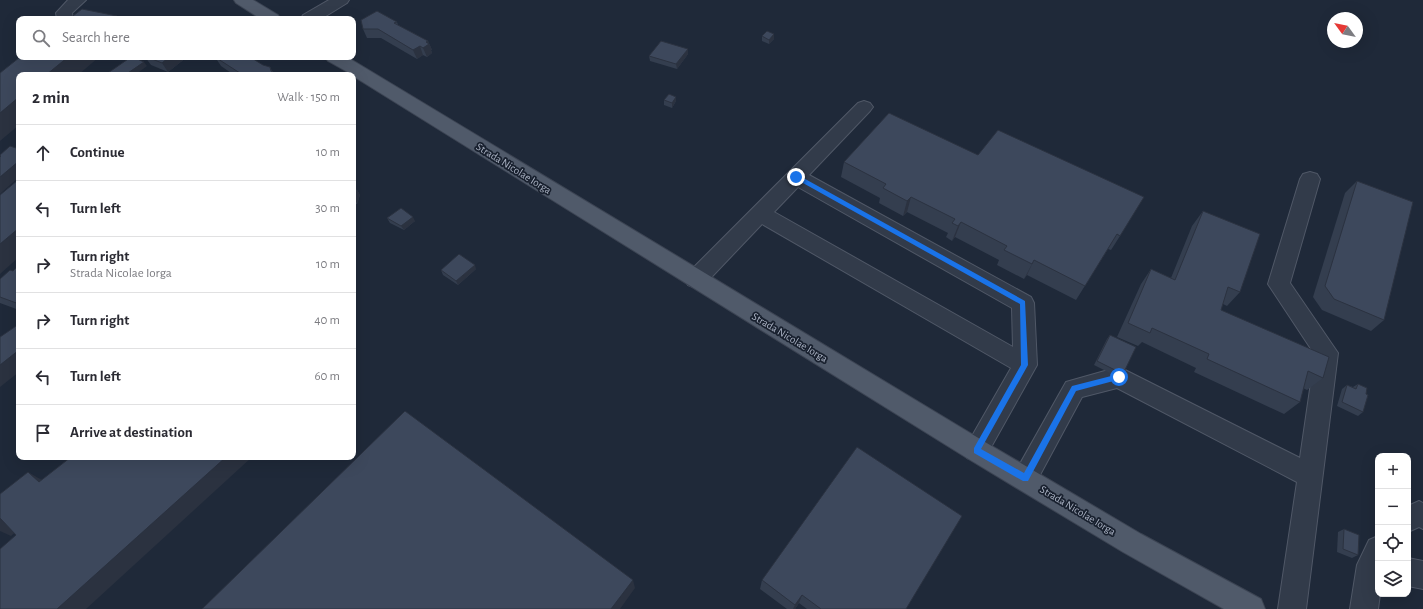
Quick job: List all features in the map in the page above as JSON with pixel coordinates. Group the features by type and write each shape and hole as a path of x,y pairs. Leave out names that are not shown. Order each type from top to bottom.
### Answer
{"main road":[{"path":"242,0 267,16"},
{"name":"Strada Nicolae Iorga","path":"339,60 976,450 1132,543 1251,609"}],"street":[{"path":"64,16 64,13 68,8 78,0"},
{"path":"313,16 341,0"},
{"path":"696,279 864,108"},
{"path":"796,177 1023,303 1025,365 976,450"},
{"path":"1292,609 1326,353 1279,284 1310,178"},
{"path":"760,213 1025,365"},
{"path":"1025,478 1074,388 1119,377 1310,476"},
{"path":"1411,518 1419,514 1423,516"},
{"path":"1364,609 1376,561"},
{"path":"1411,573 1423,575"}],"building":[{"path":"82,9 117,16 73,16"},
{"path":"377,11 397,22 394,23 428,41 426,42 429,44 423,48 420,46 413,50 378,29 363,29 361,20"},
{"path":"767,31 774,34 769,40 762,36"},
{"path":"661,41 688,49 676,64 649,56"},
{"path":"16,60 64,60 50,72 16,72 16,100 0,113 0,73"},
{"path":"127,60 140,60 144,62 129,72 109,72"},
{"path":"154,60 166,60 162,63"},
{"path":"220,60 255,60 270,67 273,72 238,72"},
{"path":"669,94 676,97 672,103 664,100"},
{"path":"889,113 978,155 998,130 1144,197 1120,236 1117,234 1085,286 1034,260 1032,264 1004,250 1007,246 961,222 958,226 952,223 955,219 911,197 907,201 883,188 886,184 844,162"},
{"path":"10,146 16,148 16,164 0,177 1,156 0,155"},
{"path":"1357,181 1413,202 1384,320 1334,299 1325,286"},
{"path":"16,182 16,231 0,244 0,195"},
{"path":"401,208 413,217 401,226 387,218"},
{"path":"1203,211 1260,234 1240,292 1228,287 1221,310 1329,357 1323,378 1308,371 1300,402 1207,359 1209,354 1152,328 1150,333 1128,323 1151,269 1175,280"},
{"path":"459,254 475,265 456,281 441,270"},
{"path":"16,268 16,303 0,297 0,279 10,270 13,271"},
{"path":"16,326 16,352 0,365 0,337"},
{"path":"1110,335 1136,347 1123,374 1097,361"},
{"path":"1358,384 1367,388 1366,394 1368,395 1363,412 1342,402 1347,385 1356,389"},
{"path":"405,411 633,580 611,609 202,609"},
{"path":"857,447 962,516 906,609 821,609 802,595 795,605 762,580"},
{"path":"67,460 223,460 57,609 0,609 0,549 16,535 0,518 0,494 28,472 39,482"},
{"path":"1344,529 1359,535 1358,555 1343,549"}],"route":[{"path":"796,177 1023,303 1025,365 976,450 1025,478 1074,388 1119,377"}]}
